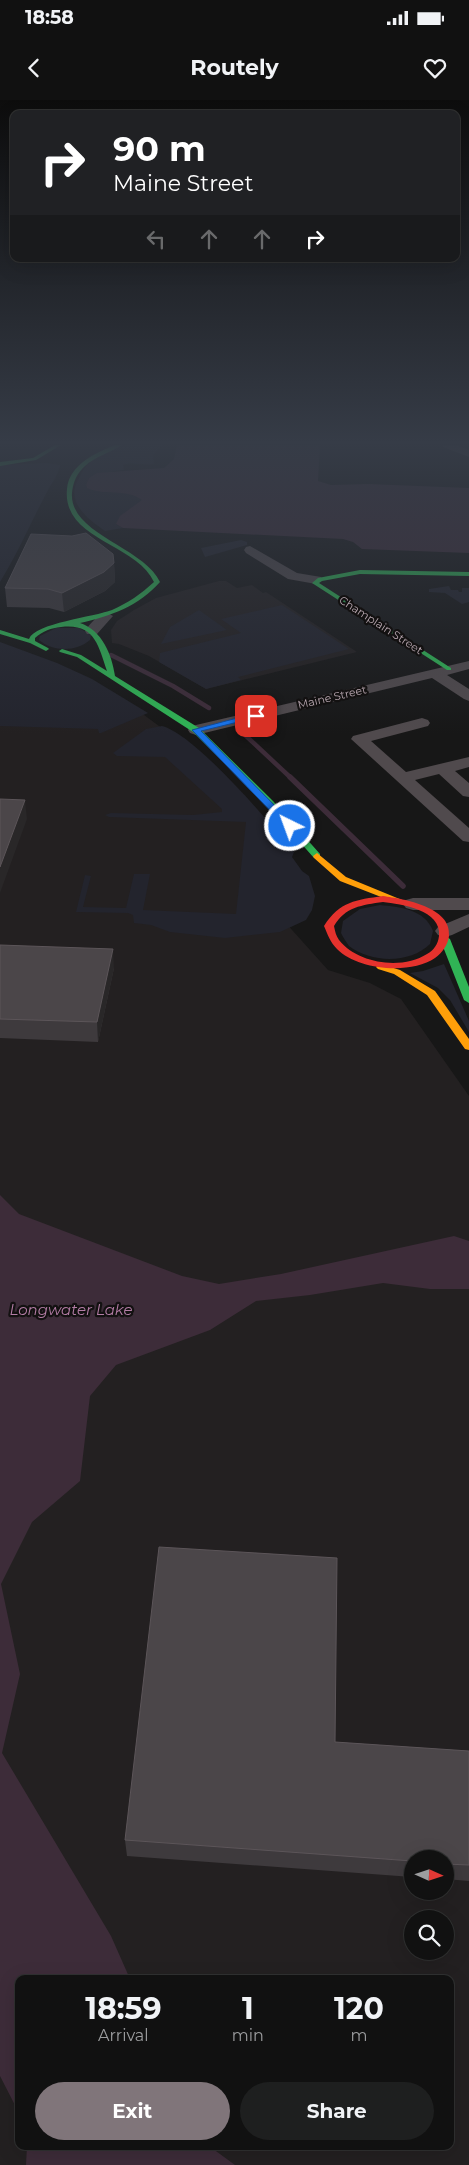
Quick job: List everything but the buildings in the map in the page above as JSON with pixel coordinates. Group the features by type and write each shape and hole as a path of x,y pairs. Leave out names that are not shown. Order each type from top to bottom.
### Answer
{"street":[{"path":"0,630 45,628 106,616 135,601 152,589 157,582 155,574 144,563 111,541"},
{"name":"Champlain Street","path":"250,550 293,576 316,580 360,572 469,574"},
{"name":"Champlain Street","path":"316,580 315,583 442,671"},
{"path":"62,651 86,646 106,616"},
{"path":"60,625 80,626 94,634 112,675"},
{"path":"32,642 34,634 45,628"},
{"path":"0,630 32,642 42,648 79,656 112,675 196,730 270,803 310,850 343,879 370,891 404,902 434,916 442,923 469,1000"},
{"name":"Maine Street","path":"196,730 469,665"},
{"path":"442,671 469,696"},
{"path":"422,722 359,739 469,837"},
{"path":"404,778 469,762"},
{"path":"443,769 469,792"},
{"path":"310,850 321,875"},
{"path":"469,904 365,901 335,910 330,923 329,933 331,939 346,954 397,972 431,993 469,1047"},
{"path":"368,962 391,966 414,963 434,954 441,947 445,935 469,920"}],"shaded area":[{"path":"0,541 22,541 13,560 0,582"},
{"path":"234,541 247,542 247,545 205,557 201,548"},
{"path":"219,581 226,581 237,588 252,585 263,593 266,592 357,652 206,689 149,656 112,643 111,630 117,621 134,610 156,598"},
{"path":"449,586 451,590 458,590 459,592 462,592 462,588 469,588 469,602 462,604 445,593 429,592 429,589"},
{"path":"282,605 349,649 238,677 241,680 206,689 159,662 160,653 241,633 221,619"},
{"path":"199,610 227,630 161,644 170,627"},
{"path":"56,628 79,628 91,635 90,640 78,647 64,649 51,647 39,640 40,636"},
{"path":"0,642 57,663 92,679 148,713 101,733 99,733 98,729 0,726"},
{"path":"0,647 140,712 182,743 297,883 284,921 328,970 370,983 401,999 469,1096 469,2165 0,2165"},
{"path":"162,726 193,745 212,762 250,801 294,852 292,857 302,871 309,876 315,896 312,910 306,920 280,932 225,938 170,932 151,925 134,923 133,915 128,913 76,912 85,875 91,876 83,907 126,908 134,874 150,874 143,910 236,914 246,822 109,817 105,815 111,813 193,815 222,812 222,809 165,757 117,756 113,753 146,729"},
{"path":"380,905 411,911 424,918 433,931 430,944 422,951 412,955 390,959 368,956 349,946 341,933 343,921 360,909"},
{"path":"444,964 469,1021 469,1032 450,1000 438,988 410,973"}],"water":[{"path":"351,541 469,541 469,553 362,549"},
{"name":"Longwater Lake","path":"0,1195 19,1214 182,1276 219,1284 281,1274 454,1236 469,1241 469,1289 430,1289 383,1283 310,1295 256,1301 210,1330 116,1365 90,1396 80,1481 32,1522 1,1584 20,1674 2,1753 111,1936 128,1975 15,1975 15,2105 0,2076"},
{"path":"27,2150 214,2150 235,2165 26,2165"}],"waterway":[{"path":"111,655 173,686 209,708"},
{"path":"245,735 291,778"},
{"path":"290,777 403,886"}],"traffic: fast":[{"path":"60,625 100,616 125,607 147,592 157,582 152,572 139,560 108,541"},
{"path":"449,669 315,583 320,579 360,572 469,574"},
{"path":"32,642 32,637 38,632 53,626 71,624 87,627 99,641 112,675"},
{"path":"0,632 32,642 46,649"},
{"path":"62,651 79,656 196,730 270,803 317,856"},
{"path":"445,939 469,1000"}],"traffic: slow":[{"path":"317,856 343,879 397,900"},
{"path":"381,967 397,972 431,993 469,1047"}],"traffic: jam":[{"path":"383,899 423,909 440,920 444,928 444,937 442,944 436,952 428,958 417,962 405,965 391,965 364,961 342,949 333,938 329,926 334,918 339,912 352,905 383,899"}],"route":[{"path":"256,716 196,730 270,803 290,826"}]}
